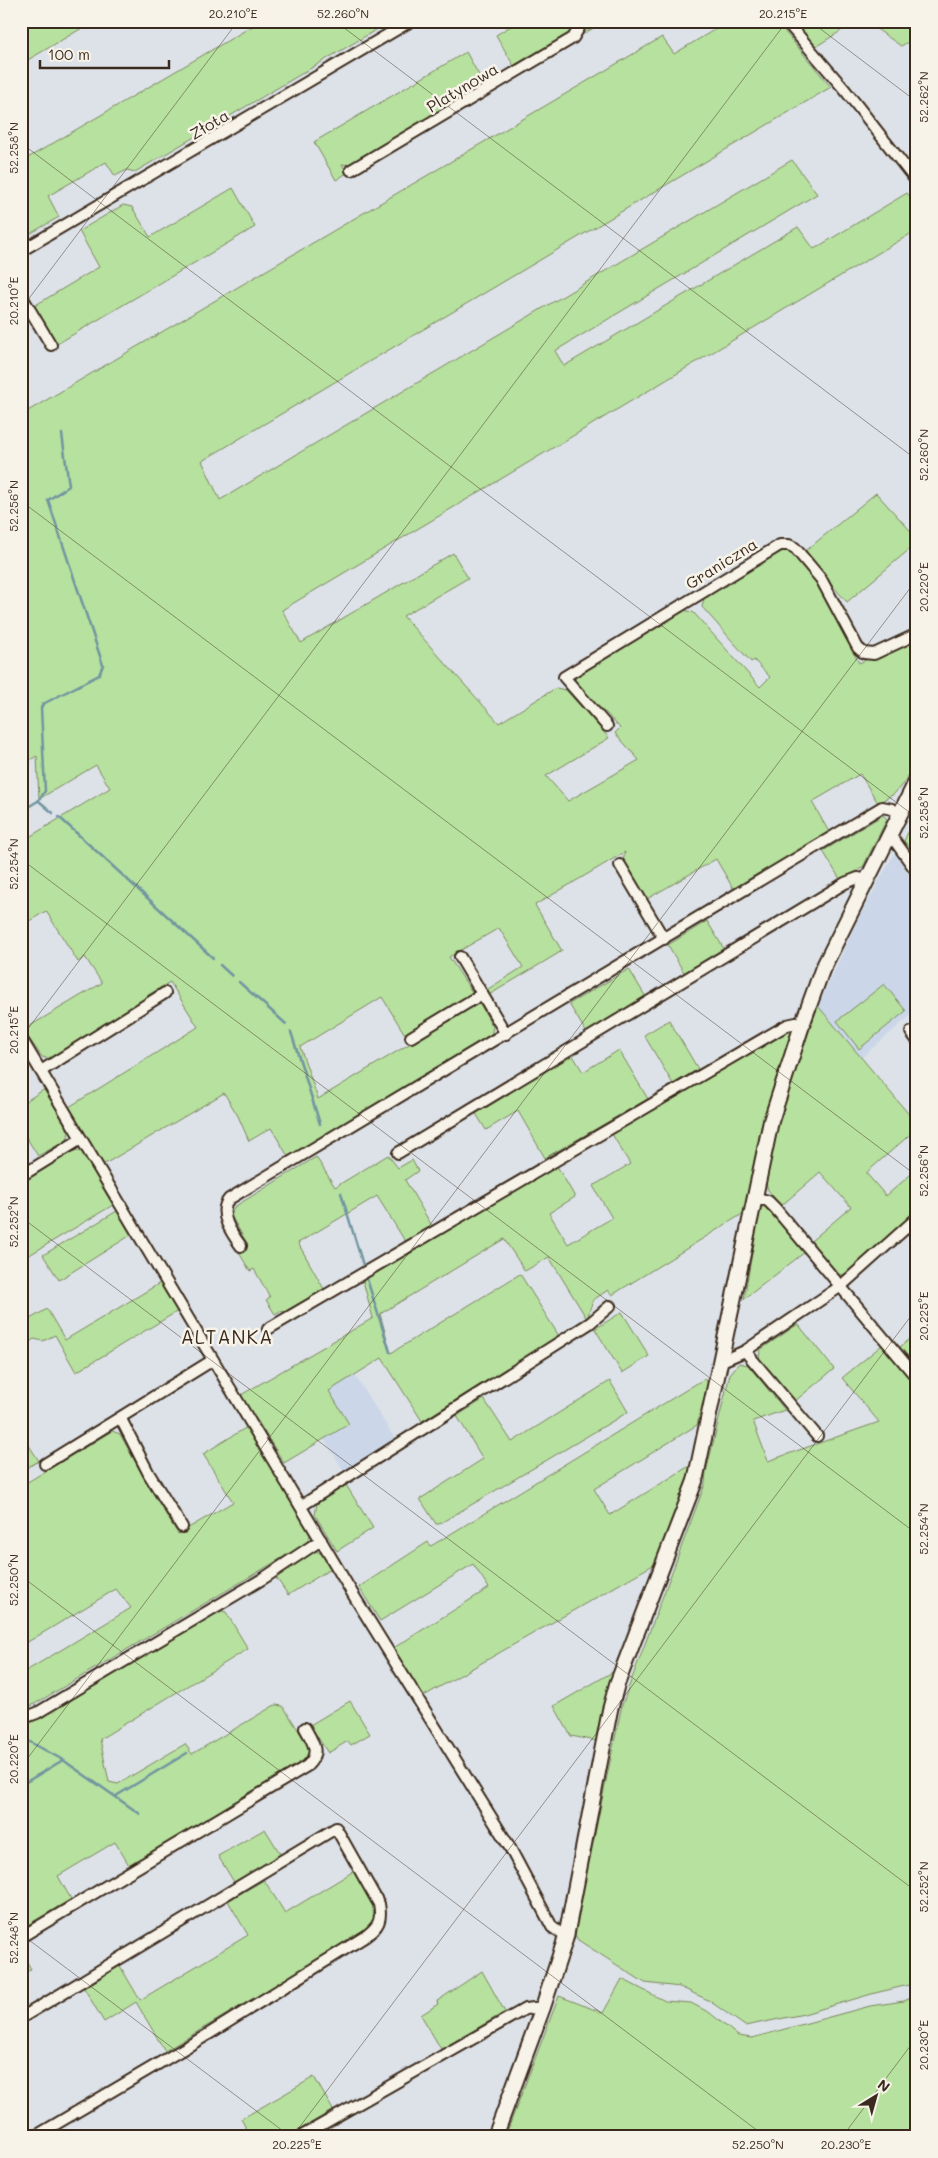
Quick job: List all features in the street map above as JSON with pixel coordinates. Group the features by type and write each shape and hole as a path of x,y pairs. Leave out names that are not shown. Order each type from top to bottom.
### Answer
{"street":[{"name":"Złota","path":"21,251 411,21"},
{"path":"786,21 845,90 917,182"},
{"name":"Platynowa","path":"351,170 573,38 582,23"},
{"path":"21,295 51,345"},
{"name":"Graniczna","path":"607,726 564,677 780,545 789,545 795,548 821,579 858,648 864,653 874,654 917,634"},
{"path":"495,2137 543,2007 566,1937 610,1710 617,1684 691,1496 705,1443 771,1121 802,1024 822,970 917,780"},
{"path":"241,1246 235,1239 226,1218 225,1208 229,1199 882,807 892,809 900,814"},
{"path":"889,837 917,872"},
{"path":"620,865 664,939"},
{"path":"398,1153 845,883 858,878 867,880"},
{"path":"460,957 506,1034"},
{"path":"41,1071 165,993"},
{"path":"411,1037 482,994"},
{"path":"268,1328 787,1025 802,1024"},
{"path":"21,1038 300,1506 509,1846 552,1927 566,1937"},
{"path":"21,1176 81,1138"},
{"path":"754,1197 768,1201 775,1208 917,1378"},
{"path":"722,1361 745,1351 841,1286 917,1218"},
{"path":"300,1506 590,1323 610,1306"},
{"path":"745,1351 817,1436"},
{"path":"45,1464 121,1419 214,1360"},
{"path":"121,1419 150,1474 182,1527"},
{"path":"21,1719 37,1712 264,1578 321,1540"},
{"path":"21,1936 307,1766 314,1758 315,1747 305,1728"},
{"path":"21,2018 336,1828 379,1904 380,1922 366,1936 34,2137"},
{"path":"300,2137 524,2009 543,2007"}],"shaded area":[{"path":"895,852 917,878 917,1010 861,1058 818,1006 857,921"},
{"path":"355,1375 395,1439 344,1471 324,1439 348,1424 328,1391"}],"green space":[{"path":"21,21 94,21 21,64"},
{"path":"261,21 391,21 135,172 127,170 115,176 106,162 48,196 59,217 21,239 21,162"},
{"path":"519,21 605,21 580,36 573,27 571,35 515,68 496,35"},
{"path":"729,21 776,21 831,87 202,461 220,500 792,160 817,194 555,351 564,366 798,227 814,249 907,193 917,205 917,230 282,610 301,643 453,553 468,578 403,616 499,723 556,688 566,690 609,738 546,776 568,801 639,760 615,733 620,728 605,712 602,714 574,684 576,676 683,610 693,612 760,687 770,677 754,660 751,662 702,607 704,598 781,549 793,552 810,570 859,663 917,637 917,759 906,780 894,794 878,803 860,774 812,802 829,832 734,890 716,859 647,899 623,861 625,852 535,905 562,951 489,995 485,991 523,967 499,928 449,957 472,992 470,997 410,1034 404,1033 382,997 300,1047 318,1099 479,1002 493,1027 491,1036 289,1158 271,1128 249,1141 238,1116 224,1093 103,1165 69,1107 198,1027 170,982 148,995 145,1003 50,1059 42,1057 23,1030 102,983 85,957 78,962 46,911 21,926 21,842 110,788 96,765 39,799 37,756 21,765 21,415 662,37 674,54"},
{"path":"793,21 851,21 839,28 841,31 815,47"},
{"path":"865,21 917,21 917,37 901,46"},
{"path":"466,52 485,86 350,165 342,164 347,173 336,180 314,142"},
{"path":"233,188 255,227 57,344 34,306 99,267 79,231 123,205 132,207 150,237"},
{"path":"876,493 917,538 917,543 847,602 803,553"},
{"path":"917,813 917,857 904,841"},
{"path":"883,815 887,819 863,867 841,881 823,851"},
{"path":"707,921 726,952 686,976 668,945"},
{"path":"629,969 647,999 588,1035 569,1004"},
{"path":"884,984 906,1011 859,1049 837,1021"},
{"path":"818,1006 917,1124 917,1133 914,1131 866,1173 886,1196 917,1169 917,1209 848,1274 839,1275 811,1241 851,1207 820,1172 781,1206 768,1190 765,1180 777,1121"},
{"path":"669,1020 698,1069 673,1084 644,1035"},
{"path":"792,1030 761,1127 744,1213 612,1295 608,1290 593,1300 587,1319 549,1257 525,1271 504,1239 380,1314 391,1353 520,1274 559,1336 422,1421 382,1358 329,1391 349,1424 284,1463 241,1395 373,1318 363,1281 557,1166 575,1197 549,1213 568,1244 612,1218 593,1186 630,1164 612,1134"},
{"path":"619,1050 648,1099 545,1158 518,1111 486,1130 475,1112 572,1054 583,1072"},
{"path":"45,1089 69,1132 67,1140 38,1156 21,1129 21,1104"},
{"path":"74,1150 82,1152 113,1205 21,1260 21,1183"},
{"path":"388,1155 398,1168 412,1160 418,1171 405,1180 432,1226 405,1241 377,1196 298,1243 324,1289 284,1312 280,1311 275,1314 266,1300 270,1297 254,1269 250,1271 238,1251 248,1245 231,1216 234,1207 316,1157 335,1187"},
{"path":"764,1206 805,1252 744,1299 760,1208"},
{"path":"117,1211 131,1235 59,1280 43,1255"},
{"path":"160,1283 178,1311 76,1372 55,1335 43,1341 34,1339 21,1347 21,1332 28,1328 30,1319 47,1309 65,1340"},
{"path":"622,1312 649,1356 622,1373 595,1329"},
{"path":"798,1324 834,1369 795,1401 759,1359 760,1350"},
{"path":"917,1333 917,1366 900,1347"},
{"path":"882,1345 917,1387 917,1983 804,2014 745,2026 708,2000 680,1987 645,1983 578,1940 574,1933 622,1705 705,1484 706,1472 730,1374 739,1363 748,1365 785,1410 753,1421 768,1461 879,1422 842,1378"},
{"path":"704,1379 708,1382 697,1425 594,1489 610,1515 691,1465 687,1487 660,1561 422,1697 392,1649 489,1588 473,1564 380,1621 359,1587 428,1542 431,1546"},
{"path":"610,1381 628,1412 439,1524 436,1524 420,1499 483,1459 457,1416 484,1399 512,1442"},
{"path":"247,1427 311,1533 307,1543 21,1712 21,1674 131,1608 116,1589 21,1646 21,1486 112,1431 120,1434 149,1487 178,1534 233,1502 203,1454"},
{"path":"21,1433 39,1461 21,1471"},
{"path":"346,1485 373,1528 337,1551 315,1515 317,1503"},
{"path":"315,1551 323,1554 332,1568 288,1595 275,1576"},
{"path":"217,1610 226,1612 248,1649 100,1739 109,1782 118,1784 185,1744 192,1754 275,1705 283,1706 310,1749 308,1758 129,1865 115,1842 58,1876 71,1899 21,1929 21,1728"},
{"path":"616,1670 605,1698 597,1741 571,1736 554,1706"},
{"path":"350,1701 370,1734 351,1745 348,1741 328,1753 310,1725"},
{"path":"265,1829 281,1855 234,1882 218,1856"},
{"path":"354,1871 379,1914 375,1926 165,2051 136,2002 104,2022 84,1988 120,1966 140,2000 248,1935 228,1901 264,1880 285,1913"},
{"path":"21,1952 31,1969 21,1975"},
{"path":"482,1971 505,2012 441,2049 421,2015 438,2004 437,2001"},
{"path":"622,1979 665,2001 691,2003 710,2013 738,2036 752,2038 870,2006 904,2001 917,1995 917,2137 505,2137 559,1996 603,2013"},
{"path":"314,2077 333,2110 287,2137 251,2137 241,2119"}],"waterway":[{"path":"21,811 38,801 45,791 41,708 43,704 99,675 103,665 48,500 69,486 62,434"},
{"path":"39,801 53,813"},
{"path":"59,817 213,958"},
{"path":"220,965 232,976"},
{"path":"239,982 286,1024"},
{"path":"291,1032 320,1124"},
{"path":"341,1193 363,1265"},
{"path":"367,1279 390,1352"},
{"path":"21,1737 63,1760 140,1814"},
{"path":"116,1796 187,1753"},
{"path":"21,1785 63,1760"}],"district":[{"name":"ALTANKA","path":"227,1336"}]}
